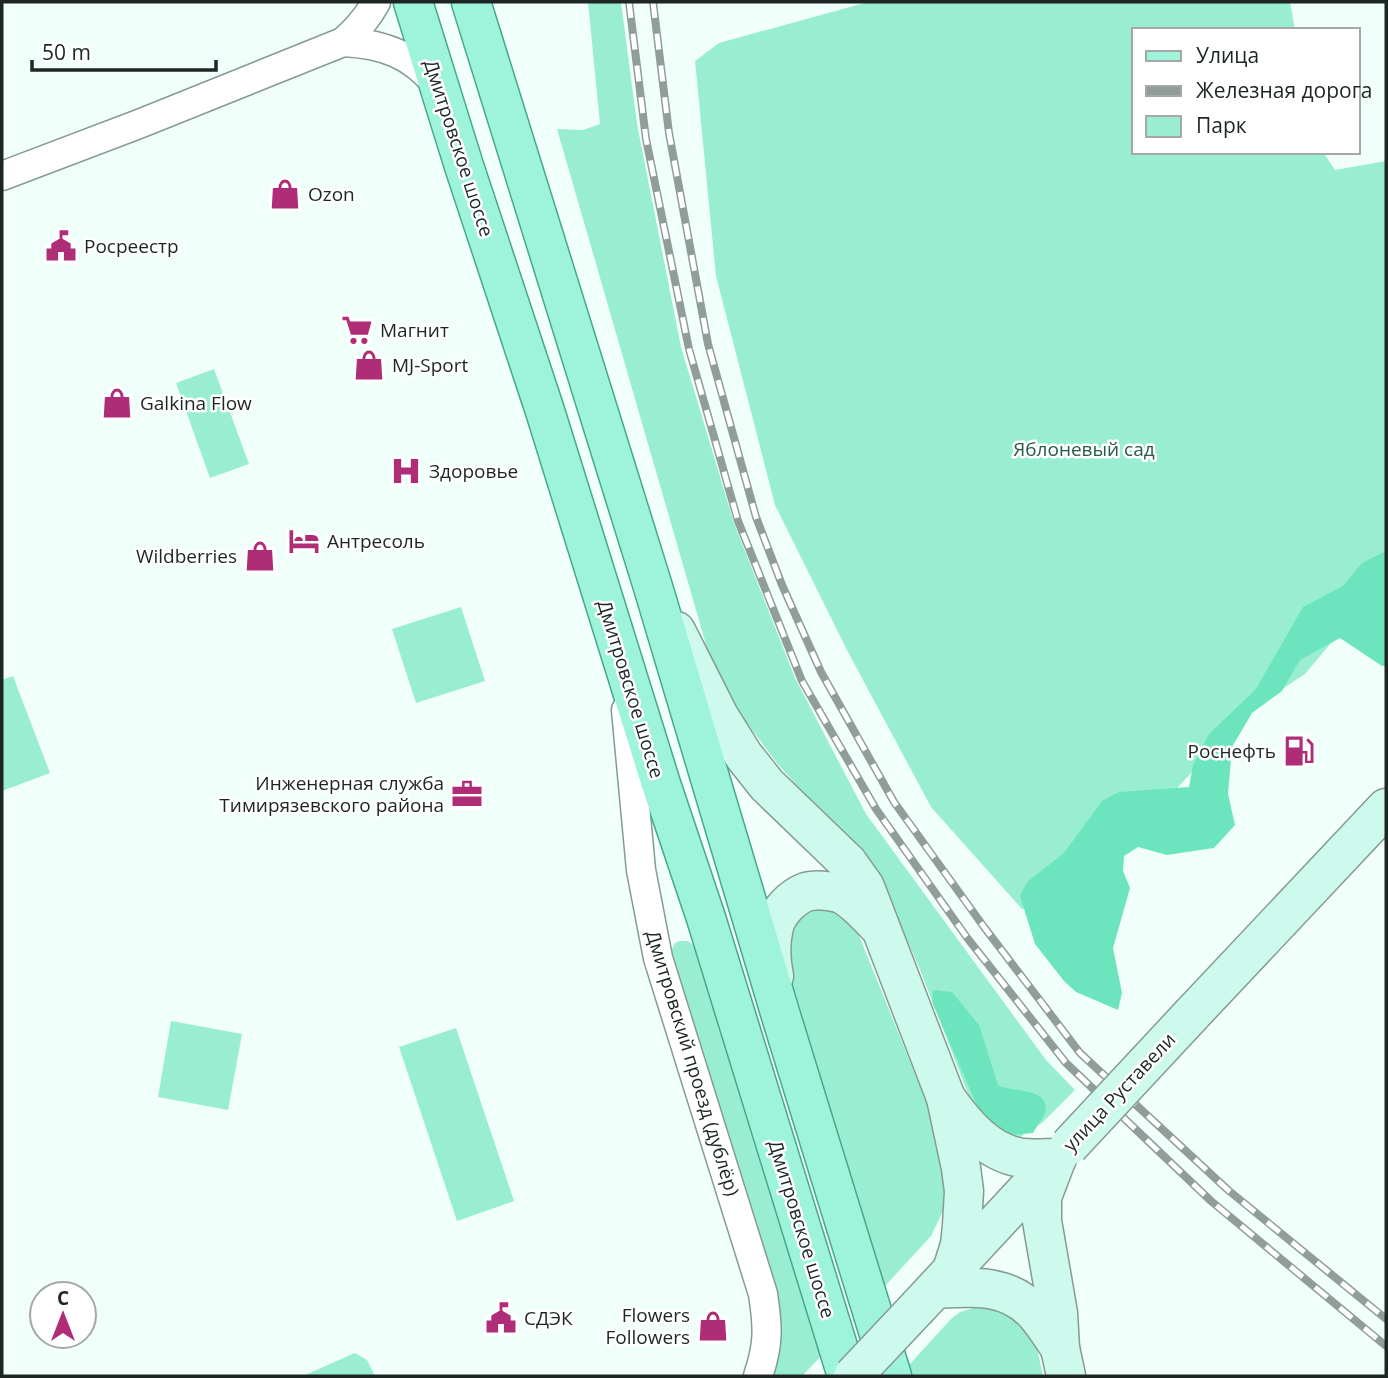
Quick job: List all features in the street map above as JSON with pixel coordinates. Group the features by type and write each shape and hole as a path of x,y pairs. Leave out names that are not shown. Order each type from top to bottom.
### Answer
{"main road":[{"name":"Дмитровское шоссе","path":"413,2 706,918 847,1376"},
{"path":"471,2 653,587 780,1016 892,1376"},
{"path":"653,587 719,716 744,757 767,785 848,863 865,887 946,1098 961,1168 964,1191 960,1245 935,1289"},
{"name":"улица Руставели","path":"853,1376 1386,808"},
{"path":"780,1016 771,961 774,926 781,912 796,898 807,892 839,893 858,906 879,927"},
{"path":"946,1098 963,1122 993,1148 1007,1155 1024,1158 1063,1152"},
{"path":"1063,1152 1042,1197 1042,1221 1058,1313 1063,1362"},
{"path":"935,1289 989,1288 1008,1293 1033,1311 1063,1362"}],"street":[{"path":"2,176 343,42 358,29 376,2"},
{"path":"343,42 366,43 389,49 417,65 440,88"},
{"name":"Дмитровский проезд (дублёр)","path":"622,661 641,870 658,958 763,1294 767,1348 758,1376"}],"green space":[{"path":"588,2 621,2 637,124 681,347 734,523 795,678 866,814 1046,1060 1075,1090 1042,1123 1020,1137 999,1135 977,1117 919,967 886,893 847,842 776,762 730,700 707,648 557,129 583,130 600,124"},
{"name":"Яблоневый сад","path":"868,2 1290,2 1295,28 1132,28 1132,154 1324,154 1335,170 1386,161 1386,667 1341,631 1305,674 1250,710 1064,909 1022,909 931,807 848,652 775,505 716,276 695,61 719,43"},
{"path":"214,369 249,464 210,478 176,383"},
{"path":"1386,551 1386,666 1340,638 1300,660 1282,691 1252,713 1232,747 1228,794 1235,825 1214,848 1167,855 1138,847 1124,856 1123,871 1130,888 1113,948 1122,993 1118,1010 1076,992 1035,944 1020,896 1027,882 1064,853 1102,801 1119,792 1189,787 1193,765 1209,734 1256,689 1303,607 1343,586 1362,563"},
{"path":"461,607 485,681 416,703 392,629"},
{"path":"13,676 50,773 2,791 2,680"},
{"path":"814,902 852,918 933,1119 946,1172 945,1207 931,1236 884,1287 782,950 781,939"},
{"path":"688,941 695,947 822,1355 802,1376 771,1376 670,953 675,943"},
{"path":"933,990 952,992 979,1025 998,1085 1036,1094 1042,1098 1045,1113 1033,1133 1009,1135 985,1124 932,1002"},
{"path":"171,1021 242,1034 228,1110 158,1097"},
{"path":"456,1028 514,1201 457,1221 399,1047"},
{"path":"984,1305 1011,1307 1035,1339 1043,1376 911,1376 908,1366 951,1319 960,1312"},
{"path":"355,1353 367,1360 375,1376 303,1376"}],"railway":[{"path":"629,2 646,139 689,349 738,521 802,681 876,809 968,939 1066,1063 1211,1201 1386,1346"},
{"path":"653,2 669,133 708,344 756,517 782,585 821,672 894,802 984,927 1080,1053 1228,1190 1386,1319"}],"place":[{"name":"Ozon","path":"285,194"},
{"name":"Росреестр","path":"61,246"},
{"name":"Магнит","path":"357,330"},
{"name":"MJ-Sport","path":"369,365"},
{"name":"Galkina Flow","path":"117,403"},
{"name":"Здоровье","path":"406,471"},
{"name":"Антресоль","path":"304,541"},
{"name":"Wildberries","path":"260,556"},
{"name":"Роснефть","path":"1299,751"},
{"name":"Инженерная служба Тимирязевского района","path":"467,794"},
{"name":"СДЭК","path":"501,1318"},
{"name":"Flowers Followers","path":"713,1326"}]}
